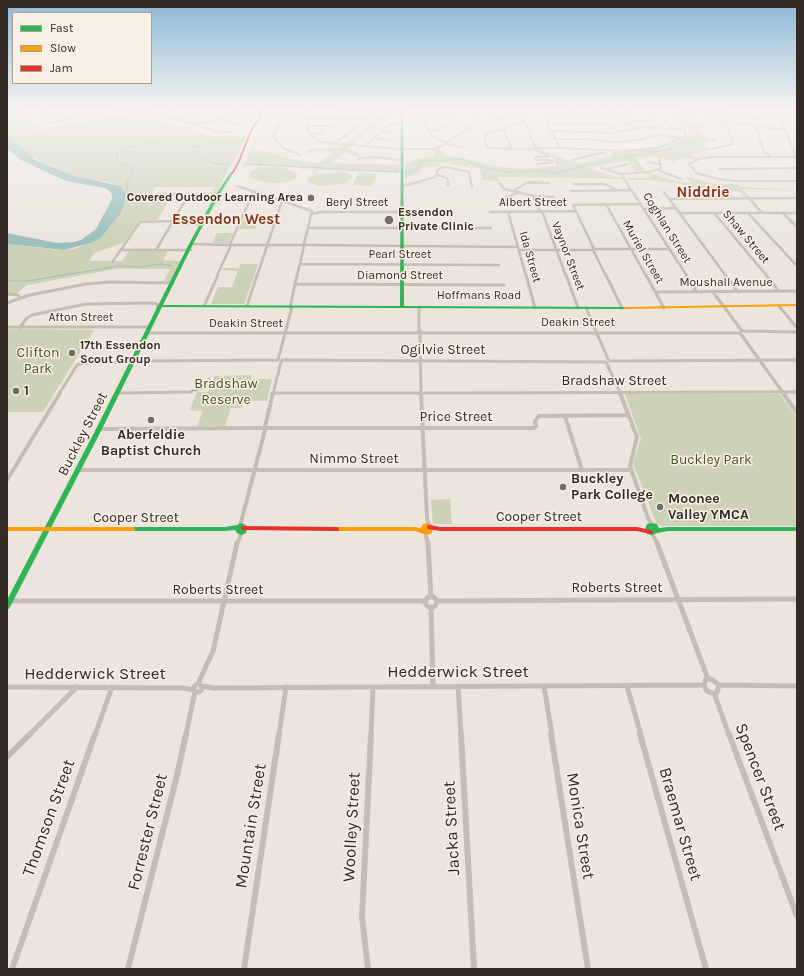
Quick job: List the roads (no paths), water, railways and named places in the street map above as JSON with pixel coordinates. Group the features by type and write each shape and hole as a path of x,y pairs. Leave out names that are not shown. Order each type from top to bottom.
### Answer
{"main road":[{"name":"Buckley Street","path":"7,607 100,428 191,247 241,155"},
{"path":"401,155 402,307"},
{"name":"Hoffmans Road","path":"161,306 535,308 797,306"},
{"name":"Cooper Street","path":"7,529 797,529"}],"street":[{"path":"537,164 553,162 536,160 536,157 550,156 547,155"},
{"path":"572,160 598,155"},
{"path":"658,170 661,168 659,157"},
{"path":"797,158 710,157 699,159 689,164 697,173 718,179 735,181 797,181"},
{"path":"358,159 374,158 402,160"},
{"path":"647,162 660,164"},
{"path":"607,169 628,164"},
{"path":"437,175 439,168 450,168 469,172 472,187"},
{"path":"601,168 621,174 658,170 681,180"},
{"path":"719,169 797,168"},
{"name":"Coghlan Street","path":"621,174 697,292"},
{"path":"402,186 437,175 447,178 448,185"},
{"path":"499,183 502,187 513,191 534,196 554,197"},
{"path":"513,191 527,183 548,183"},
{"path":"576,185 605,184 616,190"},
{"path":"237,186 311,210 312,214"},
{"path":"573,191 632,190"},
{"path":"204,306 254,191"},
{"path":"502,199 520,192"},
{"path":"664,192 738,292"},
{"path":"157,194 219,194"},
{"path":"156,250 189,194"},
{"name":"Vaynor Street","path":"534,196 578,308"},
{"path":"749,198 762,213"},
{"path":"669,199 797,198"},
{"path":"247,306 282,200"},
{"name":"Muriel Street","path":"606,204 664,308"},
{"path":"622,308 593,250 573,205 641,204"},
{"path":"643,208 676,208"},
{"name":"Albert Street","path":"490,212 576,211"},
{"name":"Beryl Street","path":"312,214 318,212 402,212"},
{"name":"Ida Street","path":"508,212 535,308"},
{"path":"782,212 797,227"},
{"path":"679,213 797,212"},
{"name":"Shaw Street","path":"714,213 780,292"},
{"path":"748,213 797,266"},
{"name":"Forrester Street","path":"128,969 194,702 198,688 213,652 312,214"},
{"path":"113,261 140,222 204,224"},
{"path":"309,228 491,228"},
{"path":"120,250 156,250 224,245 402,245 556,250 668,249"},
{"name":"Pearl Street","path":"300,264 499,264"},
{"path":"7,303 20,298 91,283 173,283"},
{"name":"Diamond Street","path":"295,284 504,285"},
{"name":"Moushall Avenue","path":"656,292 797,291"},
{"path":"713,292 797,413"},
{"path":"7,294 18,295 20,298"},
{"path":"19,328 27,318 32,315 82,304 151,303 158,305 158,313"},
{"path":"779,306 797,328"},
{"path":"419,307 431,597"},
{"path":"586,308 637,437 630,463 631,470 708,679"},
{"name":"Afton Street","path":"8,328 149,330"},
{"name":"Deakin Street","path":"149,330 286,333 797,332"},
{"name":"Ogilvie Street","path":"7,480 77,365 85,362 797,360"},
{"path":"117,393 190,392 206,386 209,379"},
{"name":"Bradshaw Street","path":"272,393 797,392"},
{"name":"Price Street","path":"100,428 534,428 536,426 535,421 539,416 629,415"},
{"path":"565,416 582,470"},
{"name":"Nimmo Street","path":"78,470 631,470"},
{"path":"431,597 435,598 437,601 436,605 431,607"},
{"path":"431,597 426,601 428,606 431,607 433,686"},
{"name":"Roberts Street","path":"437,601 797,599"},
{"name":"Roberts Street","path":"10,601 426,601"},
{"path":"708,679 704,681 704,685 708,692 714,693 718,691 719,685"},
{"path":"708,679 719,685 797,686"},
{"name":"Hedderwick Street","path":"7,688 704,685"},
{"name":"Woolley Street","path":"368,969 362,917 373,686"},
{"name":"Jacka Street","path":"458,686 474,969"},
{"name":"Monica Street","path":"544,686 588,969"},
{"name":"Braemar Street","path":"627,686 706,969"},
{"path":"7,757 76,687"},
{"name":"Thomson Street","path":"11,969 112,687"},
{"name":"Mountain Street","path":"244,969 286,687"},
{"name":"Spencer Street","path":"714,693 797,916"}],"water":[{"path":"14,155 29,155 34,159 71,175 120,186 126,193 124,206 120,214 101,238 91,243 64,250 7,244 7,233 57,243 81,240 96,229 112,199 111,192 105,188 66,181 21,160"}],"waterway":[{"path":"117,155 117,162 129,167 134,172 127,181 128,189 125,192"},
{"path":"196,155 198,157 206,158 208,161 216,164 227,164"},
{"path":"403,172 417,170 420,167 417,163 419,161 462,159 485,168 509,172 544,171 555,173 638,155"},
{"path":"628,157 635,161 643,171"},
{"path":"260,165 261,159"},
{"path":"249,164 260,165"},
{"path":"260,165 400,172"},
{"path":"7,281 28,281 119,266 139,267 161,264 172,266"}],"place":[{"name":"Covered Outdoor Learning Area","path":"311,198"},
{"name":"Essendon Private Clinic","path":"389,220"},
{"name":"17th Essendon Scout Group","path":"72,353"},
{"name":"1","path":"16,391"},
{"name":"Aberfeldie Baptist Church","path":"151,420"},
{"name":"Buckley Park College","path":"563,487"},
{"name":"Moonee Valley YMCA","path":"660,507"}],"district":[{"name":"Niddrie","path":"703,193"},
{"name":"Essendon West","path":"226,220"}],"park label":[{"name":"Clifton Park","path":"38,362"},
{"name":"Bradshaw Reserve","path":"226,392"},
{"name":"Buckley Park","path":"711,460"}]}
